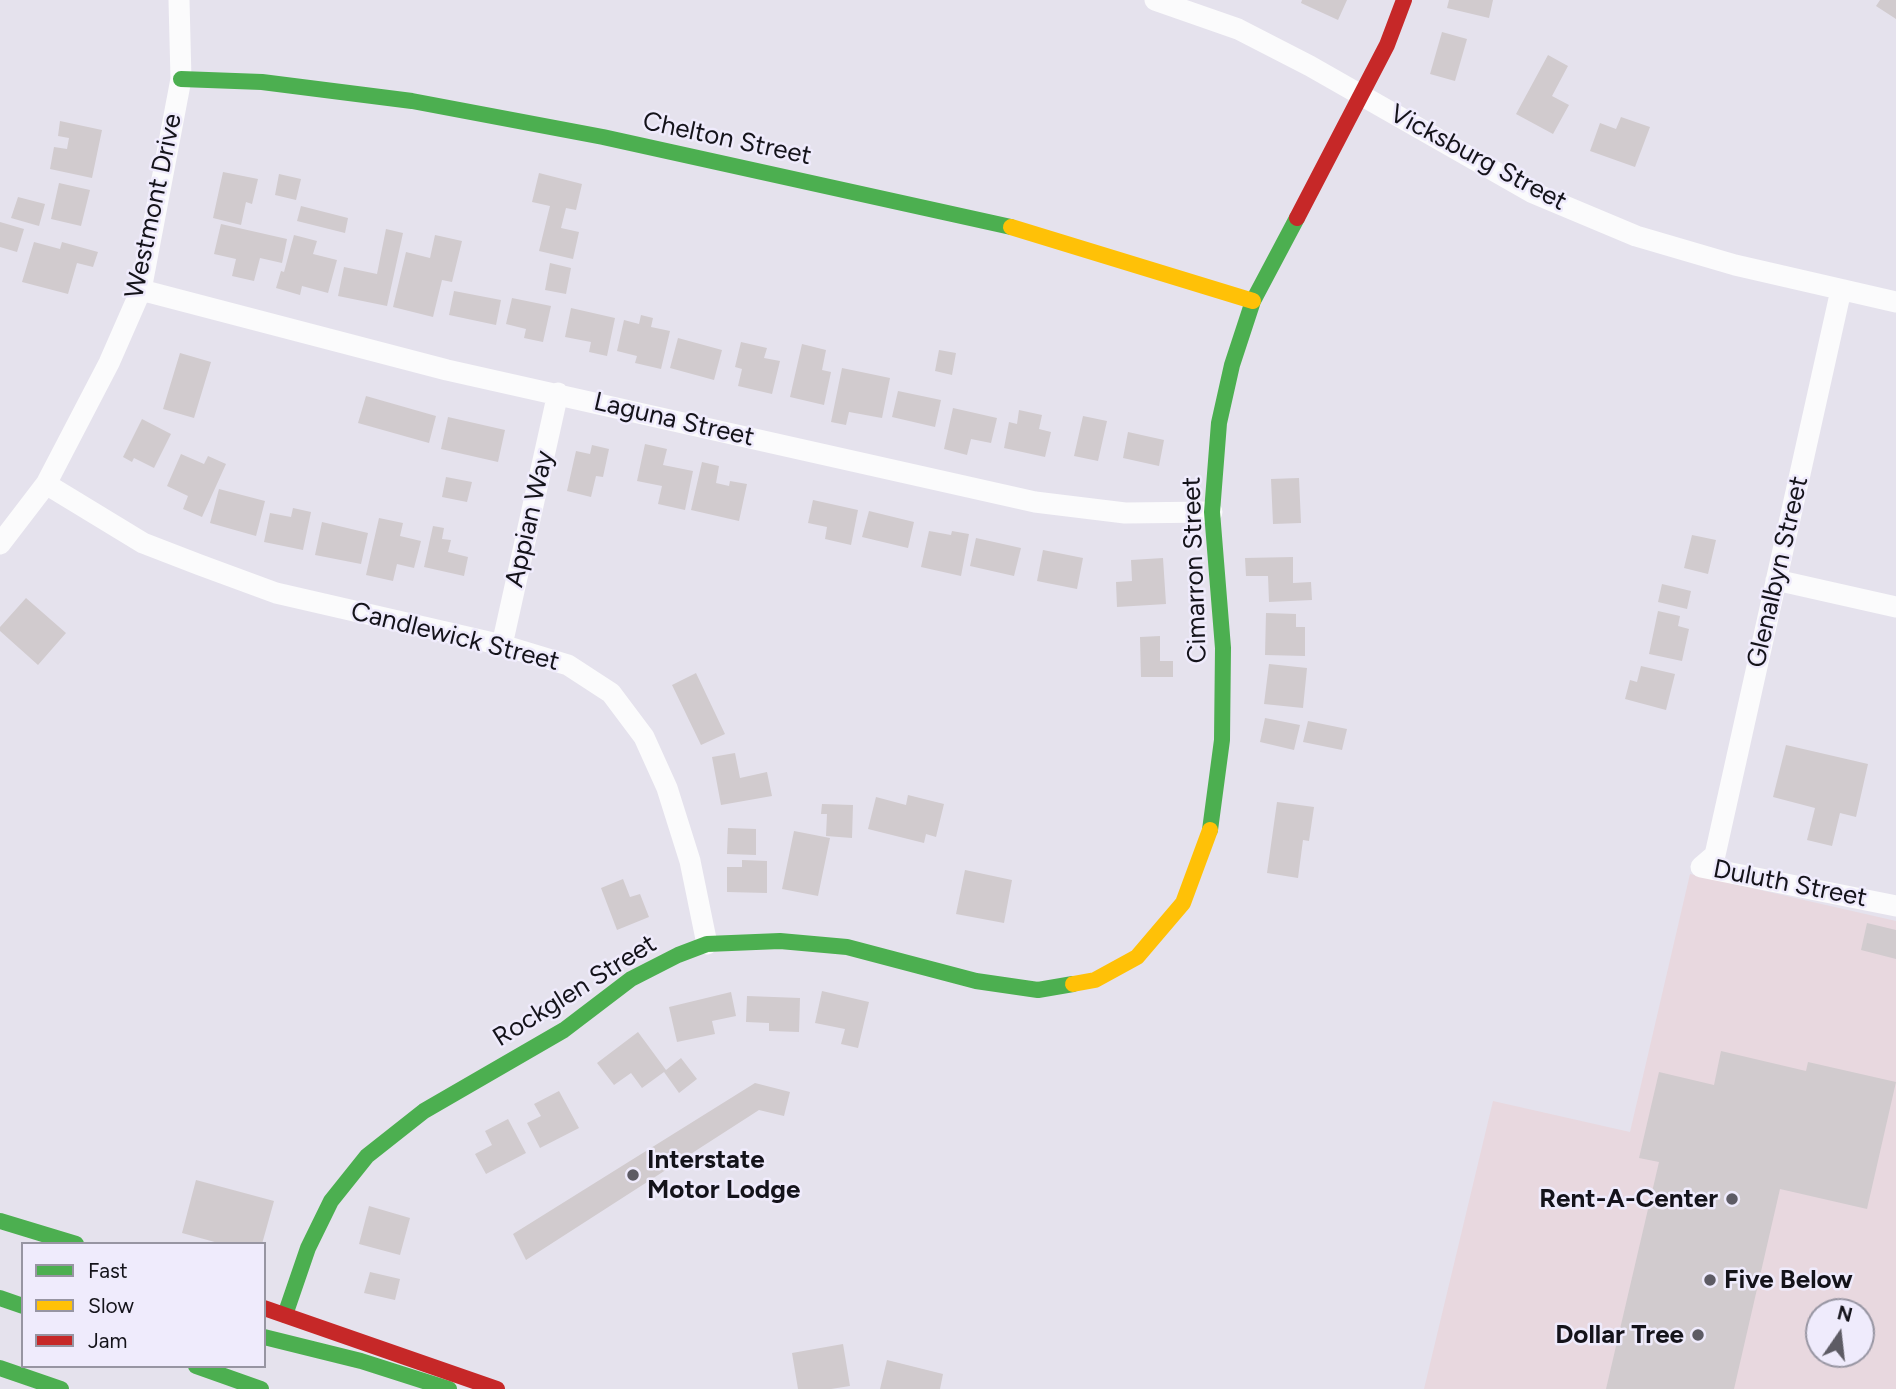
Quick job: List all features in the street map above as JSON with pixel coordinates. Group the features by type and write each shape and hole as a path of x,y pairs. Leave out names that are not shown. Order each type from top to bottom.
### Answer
{"main road":[{"name":"Cimarron Street","path":"1069,984 1094,980 1137,957 1183,903 1210,831 1222,740 1223,648 1212,512 1219,423 1253,301 1387,45 1404,0"},
{"name":"Chelton Street","path":"181,79 262,82 412,100 603,137 1016,228 1253,301"},
{"name":"Rockglen Street","path":"285,1315 308,1248 331,1201 367,1156 424,1111 564,1030 631,979 707,944 780,941 847,947 976,981 1038,990 1069,984"},
{"path":"0,1221 69,1242"},
{"path":"0,1298 21,1305"},
{"path":"266,1309 497,1389"},
{"path":"266,1337 361,1361 449,1389"},
{"path":"0,1368 61,1389"},
{"path":"202,1368 261,1389"}],"street":[{"name":"Westmont Drive","path":"0,544 46,484 109,363 141,290 181,79 180,0"},
{"name":"Vicksburg Street","path":"1155,0 1238,29 1311,66 1531,192 1636,236 1735,265 1896,302"},
{"name":"Laguna Street","path":"141,290 447,370 1035,502 1125,513 1212,512"},
{"name":"Glenalbyn Street","path":"1715,855 1840,290"},
{"name":"Appian Way","path":"502,645 558,393"},
{"name":"Candlewick Street","path":"46,484 143,543 276,593 502,645 568,665 611,693 644,737 667,788 690,861 707,944"},
{"path":"1776,580 1896,607"},
{"name":"Duluth Street","path":"1715,855 1701,867 1896,906"}],"shaded area":[{"path":"1690,874 1896,921 1896,1389 1424,1389 1493,1101 1630,1132"}],"building":[{"path":"1302,0 1347,0 1338,20 1301,3"},
{"path":"1449,0 1493,0 1489,18 1447,8"},
{"path":"1880,0 1896,0 1896,19 1876,6"},
{"path":"1442,32 1467,39 1455,81 1430,74"},
{"path":"1548,55 1568,66 1552,96 1569,105 1553,134 1516,114"},
{"path":"1621,117 1650,127 1635,167 1590,151 1600,123 1616,129"},
{"path":"60,121 102,130 92,178 50,169 54,147 67,149 69,138 58,136"},
{"path":"223,172 258,179 252,204 246,202 241,225 213,218"},
{"path":"539,173 582,184 576,210 566,208 561,228 579,232 573,259 539,251 550,206 532,202"},
{"path":"279,174 301,179 296,200 275,195"},
{"path":"59,183 90,190 81,226 51,219"},
{"path":"18,197 45,204 39,226 11,218"},
{"path":"301,206 348,218 345,233 297,221"},
{"path":"0,222 24,229 17,252 0,247"},
{"path":"221,224 287,239 282,263 260,258 254,281 232,276 236,259 214,254"},
{"path":"386,229 403,233 387,306 338,296 344,267 377,274"},
{"path":"294,235 317,241 313,254 337,260 328,293 302,286 300,295 276,288 281,271 284,272"},
{"path":"435,235 462,241 452,282 442,280 433,317 393,307 406,252 430,258"},
{"path":"34,242 60,249 62,242 98,252 93,267 77,263 68,294 22,282"},
{"path":"550,263 571,268 566,294 545,290"},
{"path":"454,291 501,300 496,325 449,315"},
{"path":"512,298 551,306 543,342 524,338 526,329 506,324"},
{"path":"571,308 615,318 607,356 589,352 591,342 565,337"},
{"path":"641,315 653,318 651,327 670,331 661,369 635,363 637,356 617,351 624,320 639,324"},
{"path":"678,338 722,350 714,380 670,368"},
{"path":"741,342 767,348 764,358 780,361 772,394 738,386 742,369 735,367"},
{"path":"802,344 826,350 822,370 831,372 824,405 790,397"},
{"path":"939,350 956,353 952,375 935,371"},
{"path":"180,353 211,362 194,418 163,409"},
{"path":"842,368 890,378 882,418 849,412 846,425 831,422"},
{"path":"898,391 941,400 935,427 892,417"},
{"path":"366,396 436,416 429,443 358,423"},
{"path":"953,408 997,418 991,443 971,439 967,455 944,449"},
{"path":"1019,410 1042,415 1039,429 1051,432 1045,457 1004,448 1009,422 1017,424"},
{"path":"1083,416 1107,421 1098,461 1074,456"},
{"path":"448,417 505,430 498,462 441,449"},
{"path":"142,419 171,434 154,468 134,458 132,462 123,457"},
{"path":"1128,432 1164,440 1159,466 1123,458"},
{"path":"645,444 667,449 663,465 693,471 685,510 658,504 662,486 637,481"},
{"path":"592,445 609,449 603,477 596,476 591,497 567,491 576,451 590,454"},
{"path":"181,454 204,464 208,456 226,464 202,517 183,509 188,496 167,486"},
{"path":"702,462 719,466 716,483 729,486 730,481 747,484 739,521 691,510"},
{"path":"446,477 472,482 467,502 442,497"},
{"path":"1299,478 1301,523 1273,524 1271,479"},
{"path":"219,489 265,501 256,536 210,523"},
{"path":"813,500 858,510 851,545 825,539 827,527 808,523"},
{"path":"293,508 311,512 303,550 264,542 270,513 291,517"},
{"path":"869,511 914,522 908,548 862,537"},
{"path":"379,518 403,523 400,536 421,541 414,568 397,564 393,581 366,575"},
{"path":"322,522 368,533 361,564 315,555"},
{"path":"433,526 444,528 442,539 451,540 448,552 468,557 464,576 424,567"},
{"path":"929,531 951,535 952,531 969,534 961,576 921,567"},
{"path":"1692,535 1716,540 1708,574 1684,568"},
{"path":"976,538 1021,548 1014,576 970,566"},
{"path":"1043,550 1083,558 1077,589 1037,581"},
{"path":"1293,557 1293,583 1311,582 1312,600 1269,602 1268,576 1246,576 1245,558"},
{"path":"1163,558 1166,604 1117,607 1116,582 1132,581 1131,560"},
{"path":"1662,584 1691,591 1687,609 1658,602"},
{"path":"26,598 66,633 38,665 0,631 0,627"},
{"path":"1658,611 1680,616 1678,626 1689,629 1682,661 1649,654"},
{"path":"1266,613 1296,614 1296,627 1305,627 1305,656 1265,655"},
{"path":"1160,636 1160,661 1173,661 1173,677 1141,677 1140,637"},
{"path":"1269,664 1307,668 1303,708 1264,704"},
{"path":"1641,666 1675,674 1666,710 1625,699 1630,680 1637,682"},
{"path":"696,673 725,734 701,745 672,685"},
{"path":"1265,718 1300,725 1294,750 1260,742"},
{"path":"1308,721 1347,729 1342,750 1303,742"},
{"path":"1786,745 1868,764 1856,817 1840,813 1832,846 1807,840 1815,808 1773,797"},
{"path":"735,753 740,778 767,772 772,796 721,805 712,757"},
{"path":"908,795 944,804 936,837 926,834 924,843 868,829 876,797 906,805"},
{"path":"1277,802 1314,807 1309,841 1303,840 1298,878 1267,873"},
{"path":"822,804 853,805 852,838 826,836 827,814 821,814"},
{"path":"728,828 756,829 756,855 727,854"},
{"path":"794,831 830,838 818,896 782,889"},
{"path":"742,860 767,861 767,893 727,892 727,867 742,867"},
{"path":"965,870 1012,880 1004,923 956,914"},
{"path":"623,879 630,897 640,894 649,917 617,930 601,888"},
{"path":"1867,923 1896,930 1896,959 1861,950"},
{"path":"822,991 869,1002 858,1048 841,1044 845,1029 815,1023"},
{"path":"731,992 736,1016 712,1021 715,1034 677,1042 669,1007"},
{"path":"747,996 800,998 799,1032 769,1031 769,1023 746,1022"},
{"path":"638,1032 666,1070 681,1058 697,1079 679,1093 664,1072 642,1088 631,1073 614,1085 597,1063"},
{"path":"1721,1051 1806,1071 1808,1062 1896,1082 1867,1209 1780,1189 1734,1389 1606,1389 1659,1162 1639,1158 1659,1072 1714,1085"},
{"name":"Interstate Motor Lodge","path":"755,1083 790,1092 784,1116 759,1110 526,1260 513,1234"},
{"path":"559,1091 579,1128 540,1148 527,1123 541,1116 534,1104"},
{"path":"508,1119 526,1153 486,1174 475,1154 492,1145 485,1131"},
{"path":"196,1180 274,1201 263,1242 215,1242 182,1233"},
{"path":"369,1206 410,1218 400,1255 359,1244"},
{"path":"370,1272 400,1279 395,1300 364,1293"},
{"path":"843,1344 850,1386 798,1389 792,1353"},
{"path":"887,1360 943,1374 940,1389 880,1389"}],"traffic: fast":[{"path":"181,79 262,82 412,101 603,137 1011,227"},
{"path":"1210,830 1222,740 1223,648 1212,512 1219,423 1232,365 1253,301 1297,218"},
{"path":"285,1315 308,1248 331,1201 367,1156 424,1111 564,1030 631,979 678,955 707,944 780,941 847,947 976,981 1038,990 1073,984"},
{"path":"0,1221 69,1242"},
{"path":"0,1298 21,1305"},
{"path":"266,1337 361,1361 449,1389"},
{"path":"0,1368 61,1389"},
{"path":"202,1368 261,1389"}],"traffic: slow":[{"path":"1011,227 1253,301"},
{"path":"1073,984 1095,980 1137,957 1183,903 1210,830"}],"traffic: jam":[{"path":"1297,218 1387,45 1404,0"},
{"path":"266,1309 497,1389"}],"place":[{"name":"Interstate Motor Lodge","path":"633,1175"},
{"name":"Rent-A-Center","path":"1732,1199"},
{"name":"Five Below","path":"1710,1280"},
{"name":"Dollar Tree","path":"1698,1335"}]}
